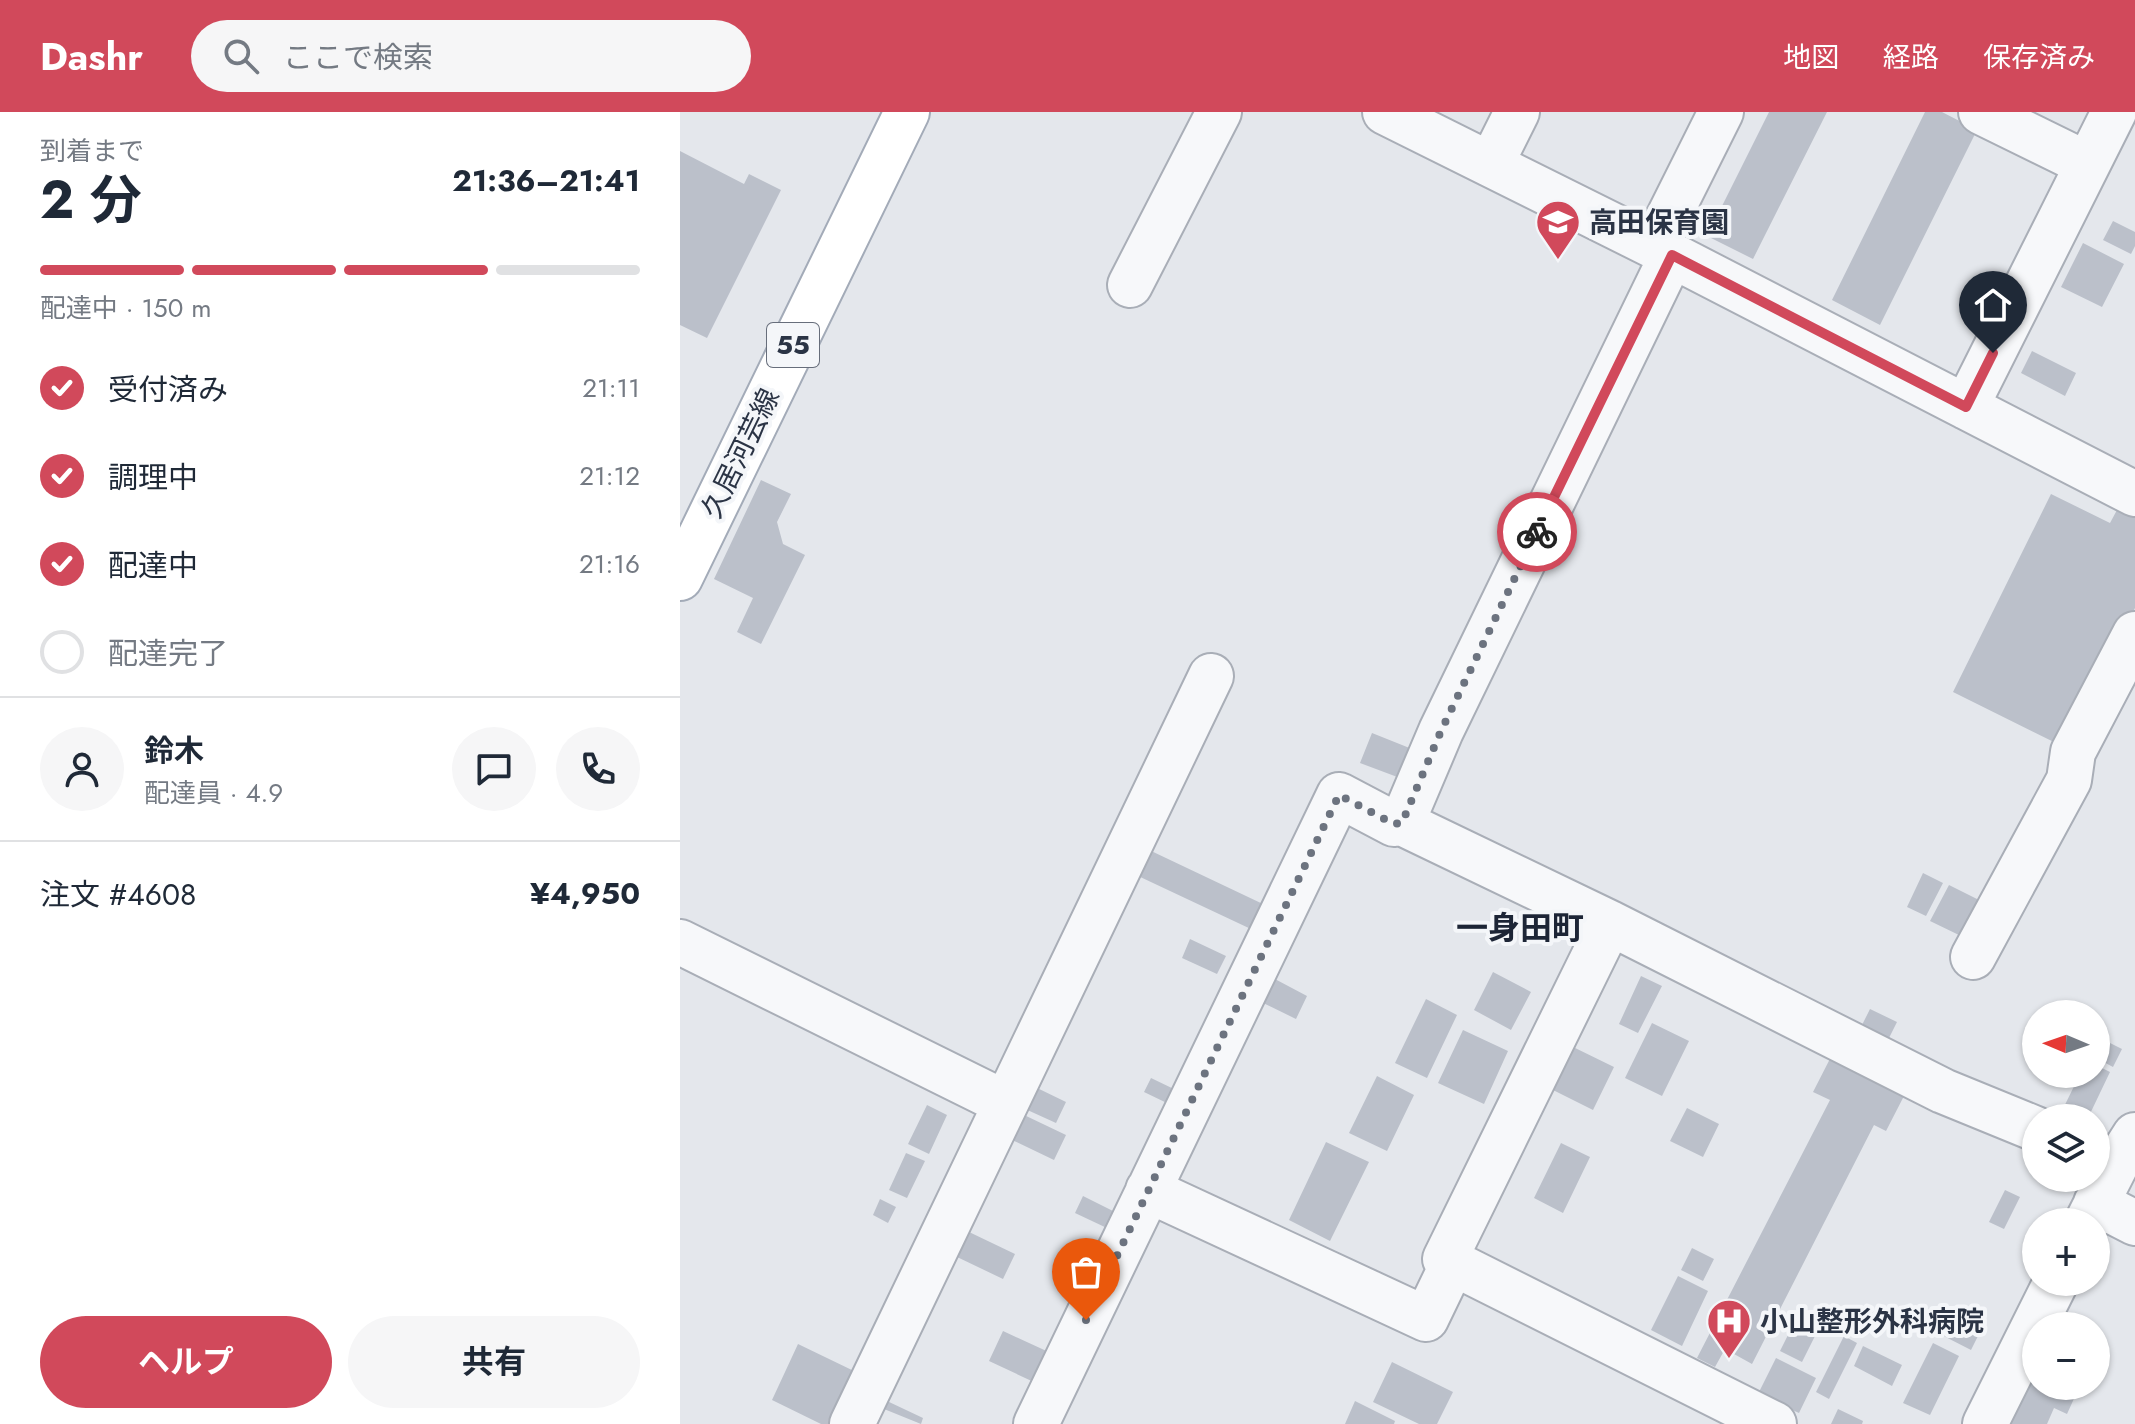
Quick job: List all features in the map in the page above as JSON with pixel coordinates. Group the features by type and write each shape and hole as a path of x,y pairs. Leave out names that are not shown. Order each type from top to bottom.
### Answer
{"main road":[{"name":"久居河芸線","path":"680,578 907,112"}],"street":[{"path":"1130,285 1219,112"},
{"path":"1385,112 1663,250 2135,494"},
{"path":"1491,164 1517,112"},
{"path":"1402,823 1441,731 1663,250 1721,112"},
{"path":"1981,112 2087,164"},
{"path":"1966,407 2114,112"},
{"path":"1973,957 2069,780 2073,752 2135,634"},
{"path":"852,1424 1211,676"},
{"path":"1036,1424 1339,795 1394,824 1402,823 1610,923 1943,1091 2022,1123"},
{"path":"1610,923 1445,1259 1774,1424"},
{"path":"680,942 1005,1103"},
{"path":"2093,1208 2116,1150"},
{"path":"1148,1190 1426,1319 1453,1263"},
{"path":"2110,1217 2135,1223"},
{"path":"1985,1424 2049,1296"}],"building":[{"path":"1769,112 1827,112 1753,259 1707,236"},
{"path":"1925,112 1942,112 1977,130 1880,325 1832,300"},
{"path":"680,151 744,184 749,174 781,190 707,338 680,325"},
{"path":"2113,221 2135,232 2135,246 2131,254 2103,240"},
{"path":"2083,243 2124,264 2102,307 2061,287"},
{"path":"2032,351 2076,373 2065,396 2021,373"},
{"path":"761,480 791,494 777,522 783,544 805,555 761,644 737,632 753,598 714,579"},
{"path":"2051,494 2110,523 2117,510 2135,518 2135,608 2066,748 1953,692"},
{"path":"1372,733 1412,749 1400,778 1360,763"},
{"path":"1147,849 1265,905 1253,930 1136,875"},
{"path":"1923,873 1943,883 1926,916 1907,907"},
{"path":"1949,885 1979,900 1961,936 1930,921"},
{"path":"1190,939 1226,956 1217,974 1182,958"},
{"path":"1493,972 1531,992 1511,1030 1474,1010"},
{"path":"1641,976 1662,986 1638,1033 1619,1024"},
{"path":"1273,978 1307,996 1296,1019 1261,1002"},
{"path":"1426,999 1457,1015 1427,1078 1395,1063"},
{"path":"1870,1009 1897,1022 1886,1044 1859,1031"},
{"path":"1652,1023 1689,1041 1662,1096 1625,1078"},
{"path":"1463,1030 1508,1051 1484,1104 1438,1083"},
{"path":"2110,1043 2122,1049 2113,1067 2110,1065"},
{"path":"1569,1045 1614,1067 1593,1110 1549,1088"},
{"path":"1835,1049 1881,1073 1876,1082 1904,1096 1886,1131 1874,1125 1752,1364 1725,1349 1715,1367 1697,1358 1830,1100 1813,1092"},
{"path":"1377,1076 1414,1095 1387,1151 1349,1133"},
{"path":"1151,1078 1178,1091 1171,1105 1144,1092"},
{"path":"1033,1086 1066,1102 1056,1123 1023,1108"},
{"path":"2073,1088 2102,1088 2095,1104 2065,1104"},
{"path":"927,1105 947,1115 929,1154 908,1144"},
{"path":"1687,1108 1719,1124 1703,1157 1670,1141"},
{"path":"1022,1114 1066,1135 1054,1160 1010,1139"},
{"path":"1326,1142 1369,1162 1330,1241 1289,1220"},
{"path":"1561,1143 1590,1157 1563,1213 1534,1198"},
{"path":"906,1153 925,1161 907,1198 889,1190"},
{"path":"2005,1190 2020,1197 2004,1229 1989,1222"},
{"path":"1083,1196 1117,1213 1109,1229 1075,1213"},
{"path":"880,1199 896,1207 888,1223 873,1215"},
{"path":"967,1231 1015,1254 1003,1279 955,1256"},
{"path":"1692,1248 1714,1259 1703,1281 1681,1270"},
{"path":"1678,1276 1708,1291 1682,1346 1651,1330"},
{"path":"1936,1311 1980,1332 1971,1350 1928,1328"},
{"path":"1799,1313 1821,1324 1802,1362 1780,1351"},
{"path":"1003,1331 1053,1354 1038,1384 989,1361"},
{"path":"1844,1336 1857,1343 1829,1399 1816,1392"},
{"path":"1933,1343 1959,1356 1930,1415 1903,1403"},
{"path":"798,1344 856,1372 832,1424 821,1424 772,1400"},
{"path":"1863,1346 1902,1365 1892,1386 1854,1366"},
{"path":"1776,1358 1816,1378 1799,1413 1758,1394"},
{"path":"1392,1362 1453,1392 1437,1424 1419,1424 1373,1402"},
{"path":"2022,1386 2022,1400 2073,1400 2067,1414 2054,1408 2047,1424 2004,1424"},
{"path":"887,1401 923,1418 921,1424 884,1409"},
{"path":"1355,1401 1395,1421 1394,1424 1345,1424"},
{"path":"1838,1409 1863,1421 1862,1424 1831,1424"}],"way so far":[{"path":"1086,1320 1339,795 1394,824 1402,823 1441,731 1537,532"}],"place":[{"name":"高田保育園","path":"1558,261"},
{"name":"小山整形外科病院","path":"1729,1360"}],"district":[{"name":"一身田町","path":"1520,928"}],"route":[{"path":"1537,532 1672,255 1966,407 1993,353"}]}
